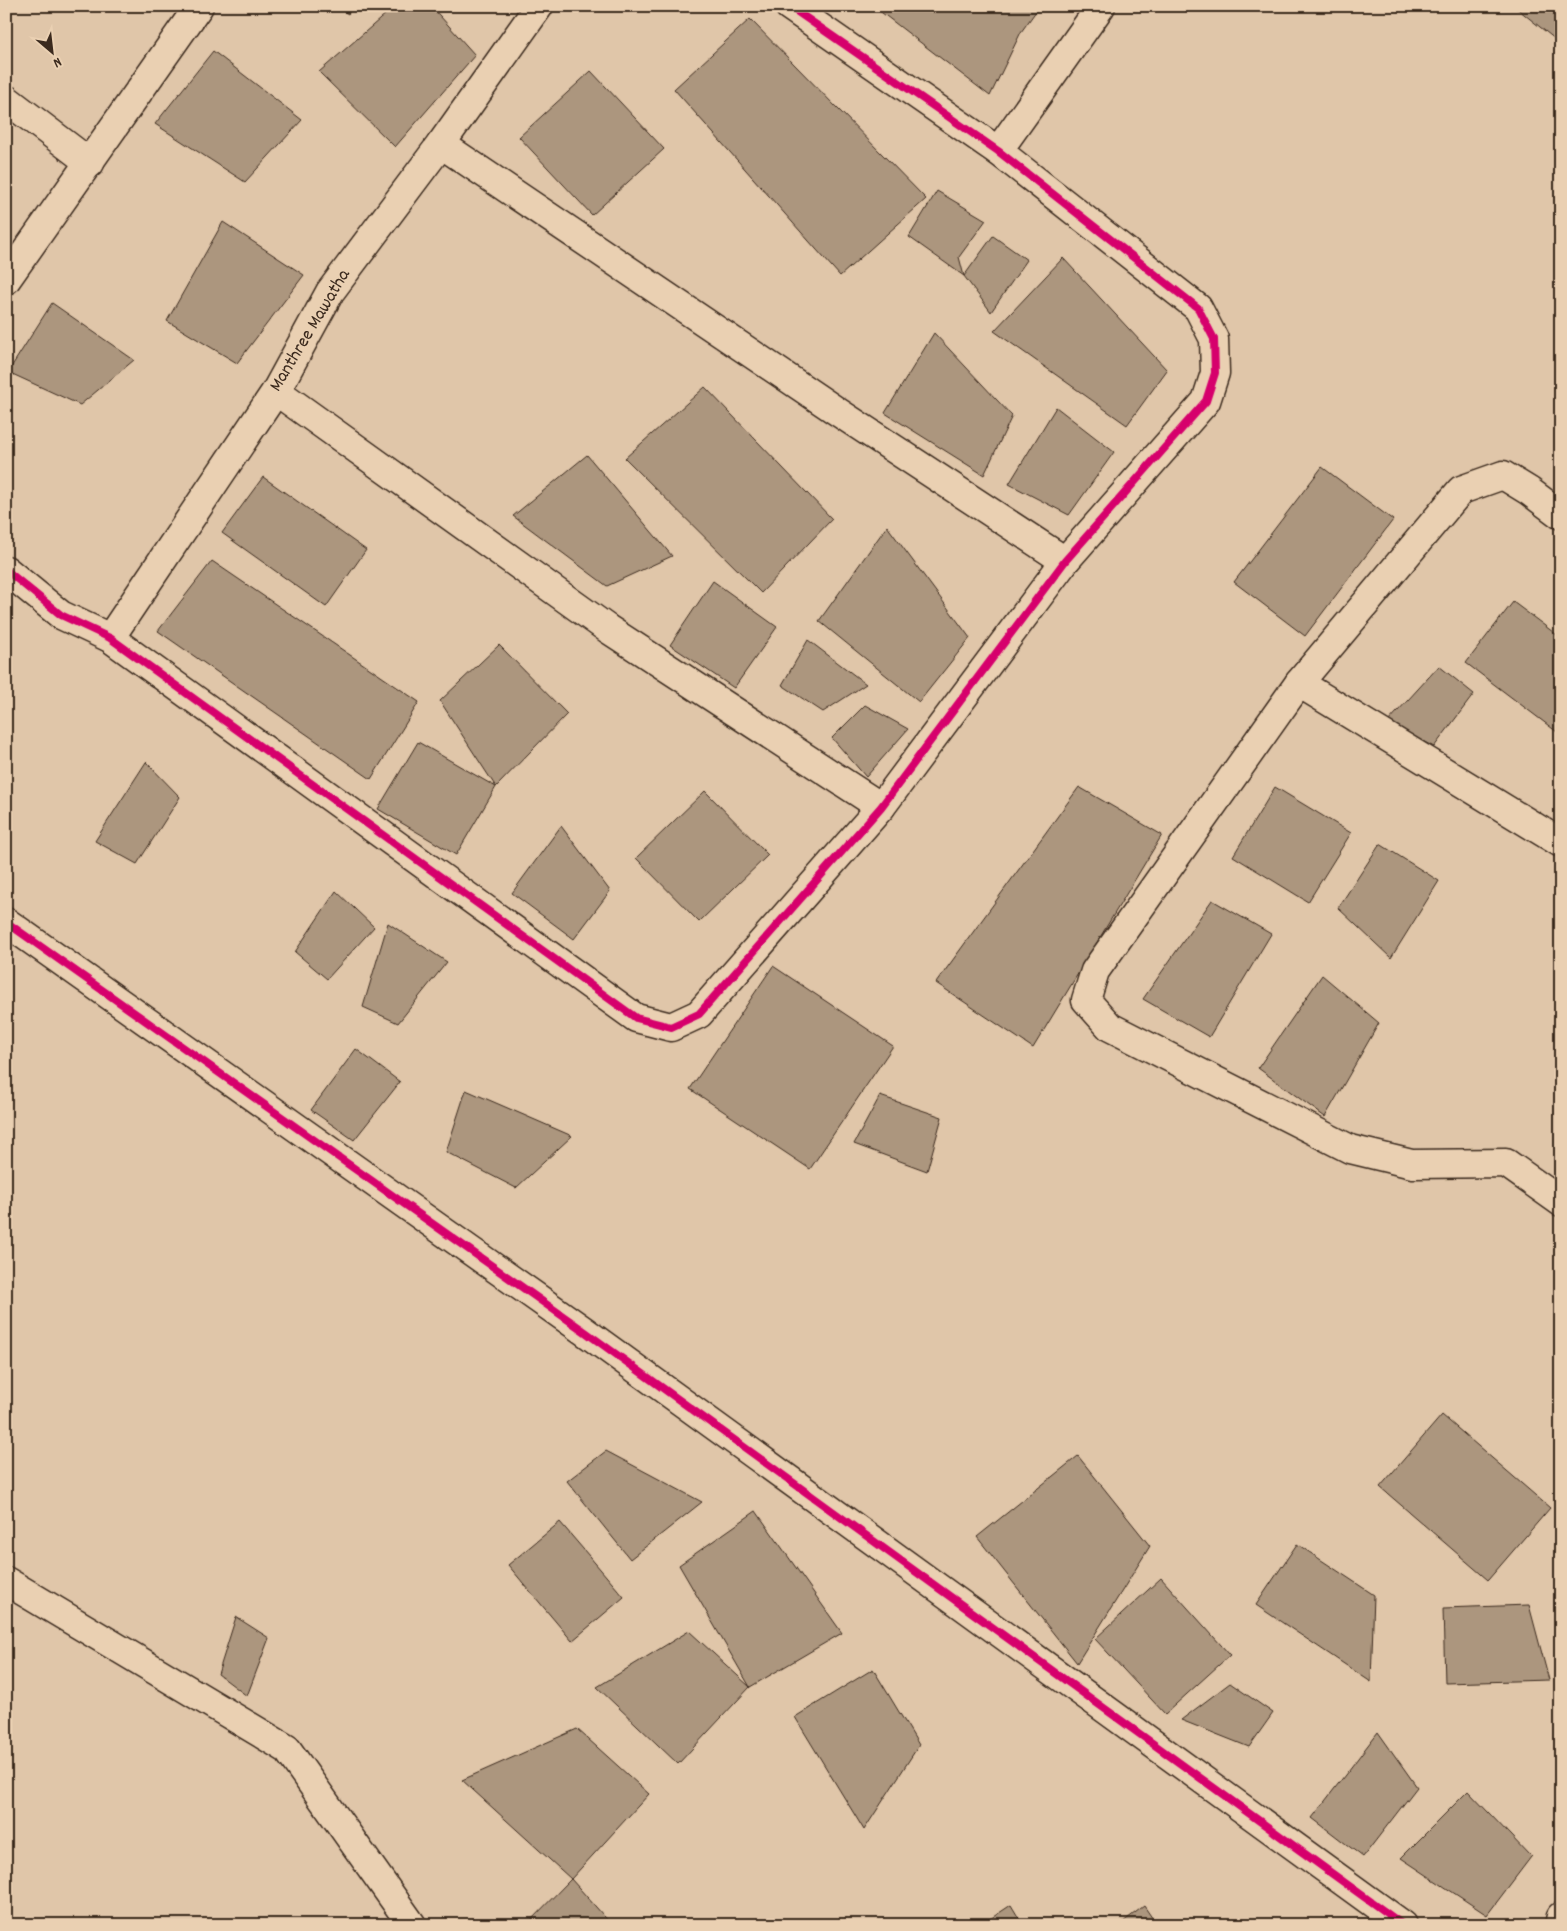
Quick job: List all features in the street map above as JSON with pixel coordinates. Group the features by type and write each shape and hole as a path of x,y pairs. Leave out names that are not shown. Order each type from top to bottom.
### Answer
{"street":[{"path":"6,280 199,6"},
{"name":"Manthree Mawatha","path":"110,638 276,391 330,292 441,144 539,6"},
{"path":"6,570 61,615 110,638 636,1018 671,1027 698,1014 881,807 1065,561 1206,401 1215,373 1214,339 1198,308 998,151 789,6"},
{"path":"998,151 1101,6"},
{"path":"6,99 90,163"},
{"path":"441,144 835,410 1065,561"},
{"path":"276,391 608,630 881,807"},
{"path":"1561,515 1529,491 1503,476 1461,490 1299,683 1095,971 1086,1000 1110,1027 1350,1149 1412,1164 1506,1163 1561,1202"},
{"path":"1299,683 1561,843"},
{"path":"6,922 584,1331 1403,1925"},
{"path":"6,1581 287,1750 412,1925"},
{"path":"1559,1925 1561,1916"}],"building":[{"path":"336,6 354,6 348,14"},
{"path":"395,6 431,6 475,55 395,147 319,72"},
{"path":"873,6 1039,7 1021,32 990,96"},
{"path":"1514,6 1561,6 1561,44"},
{"path":"750,19 926,199 840,276 674,89"},
{"path":"213,51 302,120 245,182 155,124"},
{"path":"591,71 664,149 592,215 519,137"},
{"path":"937,191 986,220 959,257 964,276 909,237"},
{"path":"223,222 304,275 237,363 167,321"},
{"path":"993,236 1027,260 991,312 964,276"},
{"path":"1063,258 1167,370 1127,425 994,331"},
{"path":"52,303 134,360 80,405 8,372"},
{"path":"934,333 1012,416 984,475 885,413"},
{"path":"705,387 832,519 761,593 625,458"},
{"path":"1056,407 1114,452 1069,515 1009,484"},
{"path":"587,455 672,556 607,586 513,516"},
{"path":"1322,467 1393,520 1305,636 1234,582"},
{"path":"263,477 366,550 326,607 222,533"},
{"path":"887,526 970,638 919,702 819,621"},
{"path":"212,561 419,702 371,779 158,631"},
{"path":"713,581 777,627 734,688 670,645"},
{"path":"1513,602 1561,638 1561,735 1466,663"},
{"path":"808,640 866,684 823,712 782,685"},
{"path":"499,645 567,714 496,787 440,701"},
{"path":"1439,666 1474,694 1434,747 1387,723"},
{"path":"865,705 908,729 866,777 832,738"},
{"path":"418,742 496,787 456,855 378,809"},
{"path":"146,762 180,797 137,864 95,841"},
{"path":"1079,787 1162,835 1033,1048 936,983"},
{"path":"1275,787 1351,833 1308,902 1233,856"},
{"path":"705,791 768,855 699,922 636,858"},
{"path":"561,826 610,891 574,939 512,893"},
{"path":"1380,844 1439,881 1391,958 1338,908"},
{"path":"336,891 374,927 327,979 295,952"},
{"path":"1212,900 1271,934 1209,1037 1143,999"},
{"path":"388,923 447,962 398,1023 363,1007"},
{"path":"773,966 893,1046 810,1169 690,1089"},
{"path":"1322,975 1379,1023 1325,1117 1258,1068"},
{"path":"356,1049 400,1082 354,1140 311,1110"},
{"path":"466,1090 572,1136 516,1188 446,1152"},
{"path":"880,1096 942,1117 927,1171 854,1144"},
{"path":"1442,1415 1550,1508 1488,1580 1380,1487"},
{"path":"606,1451 702,1502 630,1559 567,1481"},
{"path":"1078,1456 1150,1546 1077,1663 977,1537"},
{"path":"756,1511 842,1633 750,1687 679,1565"},
{"path":"560,1522 624,1597 572,1641 508,1565"},
{"path":"1297,1544 1374,1595 1371,1682 1256,1605"},
{"path":"1161,1578 1230,1655 1165,1714 1095,1639"},
{"path":"1529,1605 1549,1680 1445,1683 1443,1608"},
{"path":"236,1617 269,1638 247,1696 218,1674"},
{"path":"689,1631 750,1687 678,1764 597,1687"},
{"path":"873,1669 919,1745 864,1830 795,1717"},
{"path":"1230,1683 1273,1713 1249,1747 1181,1720"},
{"path":"577,1729 649,1794 571,1879 462,1780"},
{"path":"1378,1732 1417,1787 1363,1857 1312,1818"},
{"path":"1468,1791 1531,1857 1487,1915 1401,1858"},
{"path":"571,1879 612,1925 526,1925"},
{"path":"1011,1905 1023,1925 981,1925"},
{"path":"1144,1906 1157,1925 1119,1925"}],"cycle path":[{"path":"6,570 61,615 110,638 636,1018 671,1027 699,1014 881,807 1065,561 1206,401 1215,373 1214,339 1198,308 998,151 789,6"},
{"path":"6,922 584,1331 1403,1925"}]}
